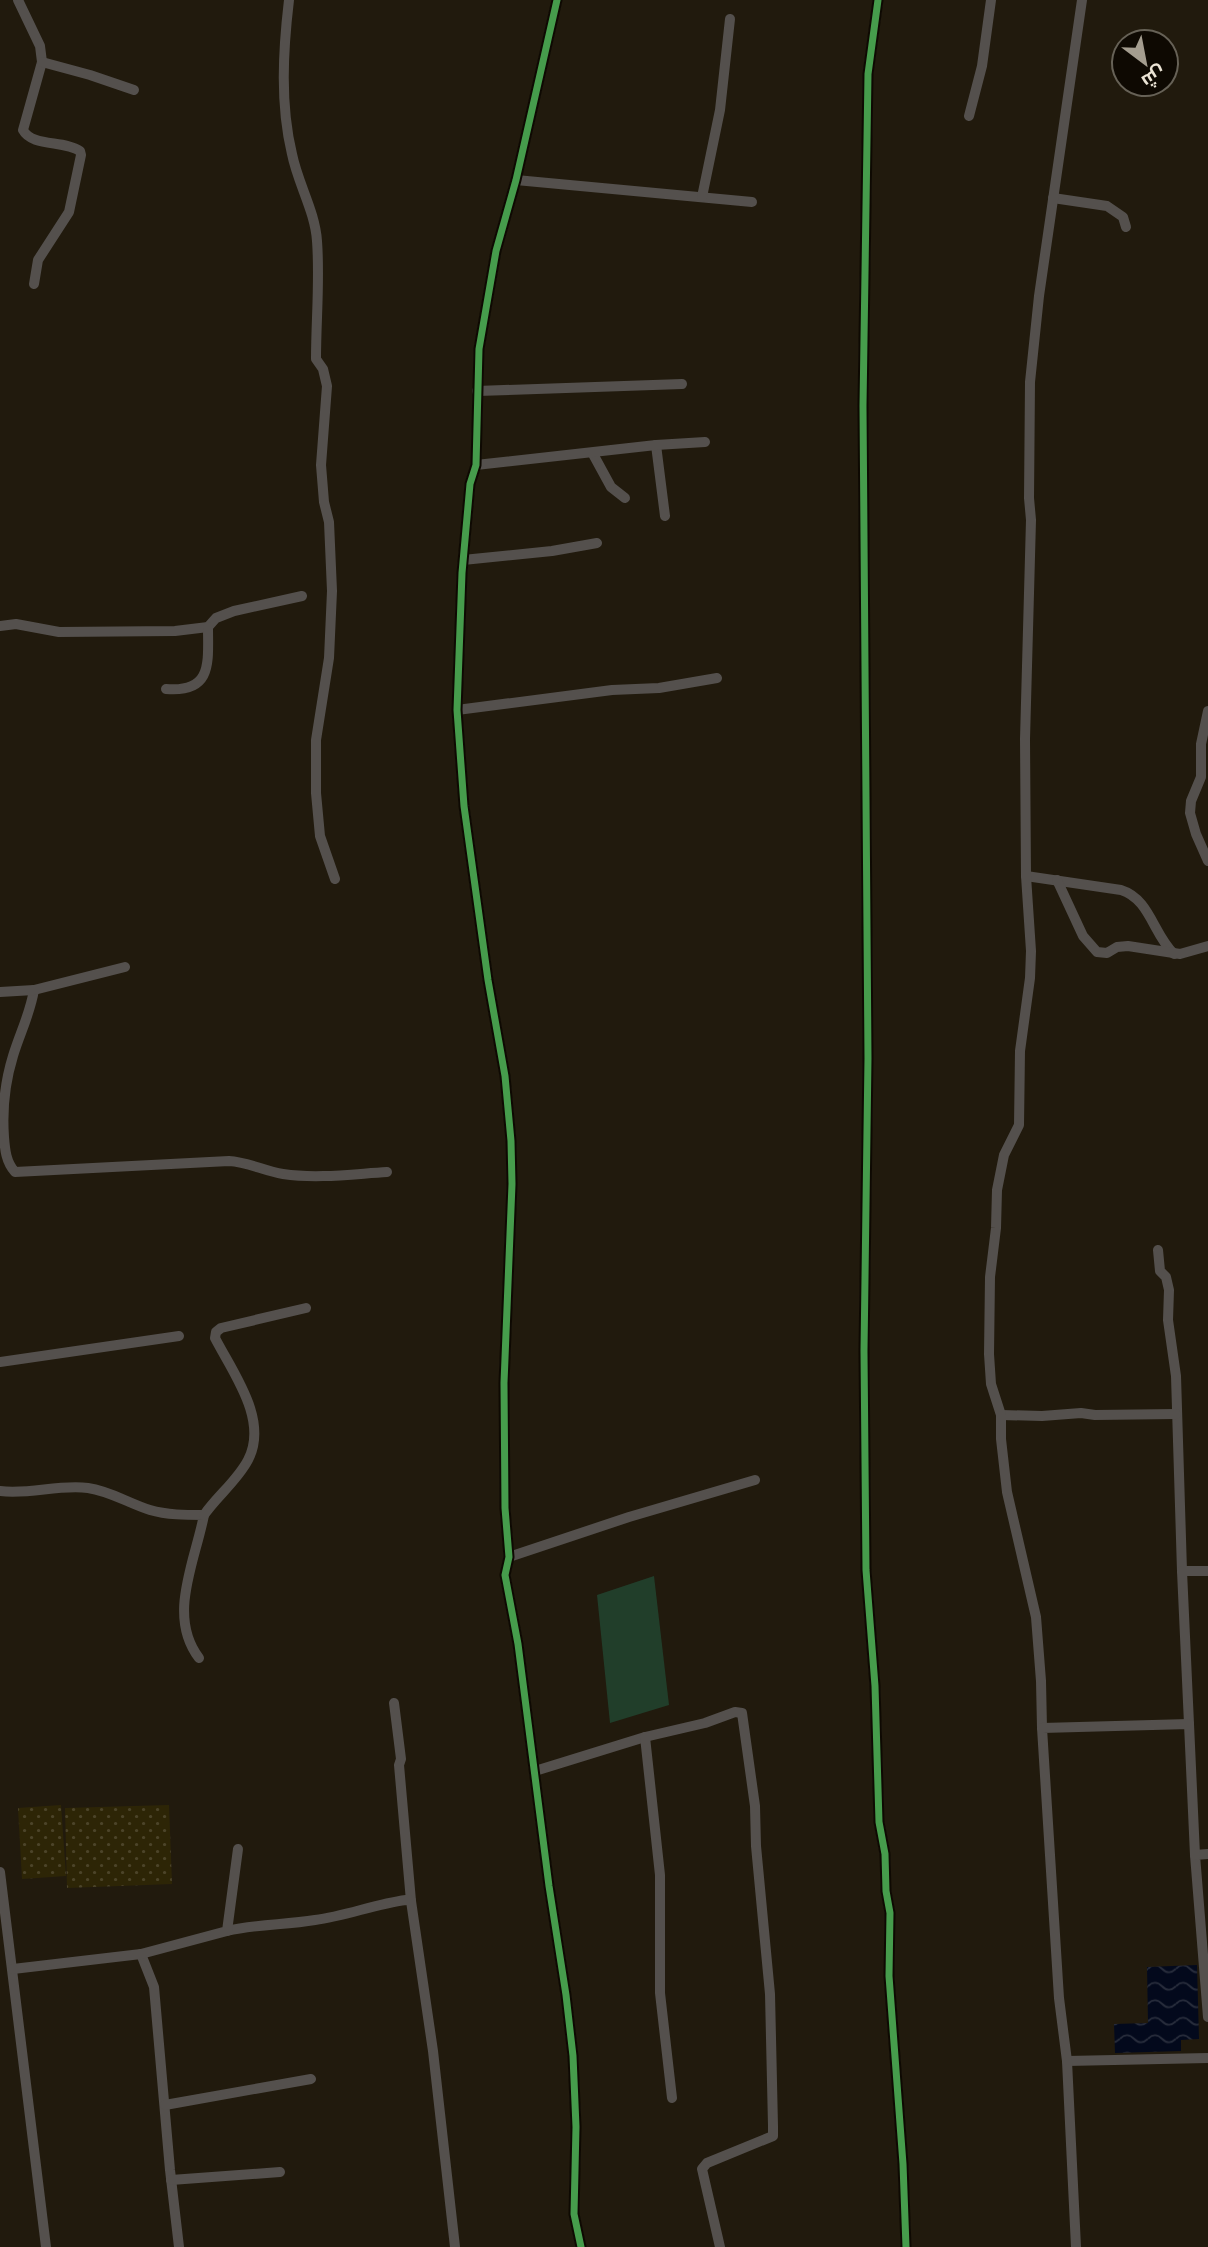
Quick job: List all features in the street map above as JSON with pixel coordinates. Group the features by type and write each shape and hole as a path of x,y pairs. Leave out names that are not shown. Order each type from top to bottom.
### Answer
{"street":[{"path":"18,0 40,46 42,62 25,120 24,134 30,139 72,146 79,150 81,155 69,212 38,260 34,284"},
{"path":"289,0 285,46 285,118 292,155 314,221 317,242 316,359 323,369 327,386 321,465 324,502 329,522 332,591 329,658 316,740 315,775 318,827 335,879"},
{"path":"557,0 516,180 496,251 479,349 477,465 470,484 463,560 457,710 464,806 488,980 505,1076 511,1141 512,1184 504,1395 505,1508 509,1557 505,1575 536,1771 573,2056 576,2127 574,2214 581,2247"},
{"path":"878,0 868,74 863,406 868,1016 864,1351 866,1556 875,1686 879,1822 890,1913 889,1976 903,2164 906,2247"},
{"path":"970,116 982,66 991,0"},
{"path":"1076,2247 1067,2061 1059,1998 1036,1617 1007,1492 1001,1415 991,1384 990,1277 999,1173 1004,1155 1019,1125 1020,1051 1028,998 1031,951 1026,876 1025,739 1031,520 1030,382 1039,296 1082,0"},
{"path":"702,197 720,110 730,19"},
{"path":"42,62 134,90"},
{"path":"516,180 752,202"},
{"path":"1053,198 1107,206 1124,217 1126,227"},
{"path":"477,391 682,384"},
{"path":"477,465 705,442"},
{"path":"656,445 665,516"},
{"path":"593,454 611,487 625,498"},
{"path":"463,560 552,551 597,543"},
{"path":"0,626 16,624 59,632 175,631 208,626 216,618 234,611 302,596"},
{"path":"166,689 183,691 193,688 202,679 208,652 208,626"},
{"path":"457,710 612,690 659,688 717,678"},
{"path":"1208,711 1201,744 1201,778 1191,801 1190,813 1208,861"},
{"path":"1026,876 1132,893 1140,900 1167,947 1174,954"},
{"path":"1057,880 1078,928 1097,952 1107,953 1117,947 1128,946 1180,954 1208,946"},
{"path":"0,992 34,990 125,967"},
{"path":"34,990 27,1022 14,1053 5,1093 5,1148 10,1167 15,1172 229,1161 302,1176 387,1172"},
{"path":"1158,1251 1160,1271 1166,1277 1170,1290 1168,1320 1176,1376 1195,1854 1208,2017"},
{"path":"200,1658 191,1646 183,1622 187,1584 204,1516 248,1461 254,1446 255,1430 248,1403 215,1339 216,1332 221,1328 306,1308"},
{"path":"0,1362 179,1336"},
{"path":"1001,1415 1176,1414"},
{"path":"509,1557 629,1517 755,1480"},
{"path":"0,1491 13,1493 85,1488 108,1492 149,1510 204,1516"},
{"path":"1182,1571 1208,1571"},
{"path":"394,1703 401,1759 399,1765 411,1901 433,2051 454,2247"},
{"path":"536,1771 645,1737 705,1723 735,1712 742,1713 755,1807 756,1846 770,1994 774,2126 773,2136 707,2163 702,2169 720,2247"},
{"path":"1042,1728 1189,1724"},
{"path":"645,1737 660,1875 660,1993 671,2098"},
{"path":"227,1931 238,1849"},
{"path":"1195,1854 1208,1854"},
{"path":"0,1872 46,2247"},
{"path":"13,1969 141,1954 248,1926 311,1921 379,1904 411,1901"},
{"path":"141,1954 154,1987 179,2247"},
{"path":"1067,2061 1208,2058"},
{"path":"165,2105 311,2079"},
{"path":"171,2180 280,2172"}],"green space":[{"path":"654,1576 669,1705 610,1723 597,1595"}],"sand":[{"path":"61,1805 66,1876 22,1879 18,1808"},
{"path":"169,1805 172,1884 67,1888 65,1808"}],"water":[{"path":"1197,1965 1199,2039 1181,2040 1181,2051 1115,2053 1114,2024 1148,2023 1147,1967"}],"cycle path":[{"path":"557,0 516,180 496,251 479,349 476,465 470,484 462,573 457,710 464,806 488,980 505,1076 511,1141 512,1184 504,1383 505,1508 509,1557 505,1575 518,1644 573,2056 576,2127 574,2214 581,2247"},
{"path":"878,0 868,74 863,406 868,1058 864,1351 866,1570 875,1686 879,1822 885,1854 886,1891 890,1913 889,1976 903,2164 906,2247"}]}
